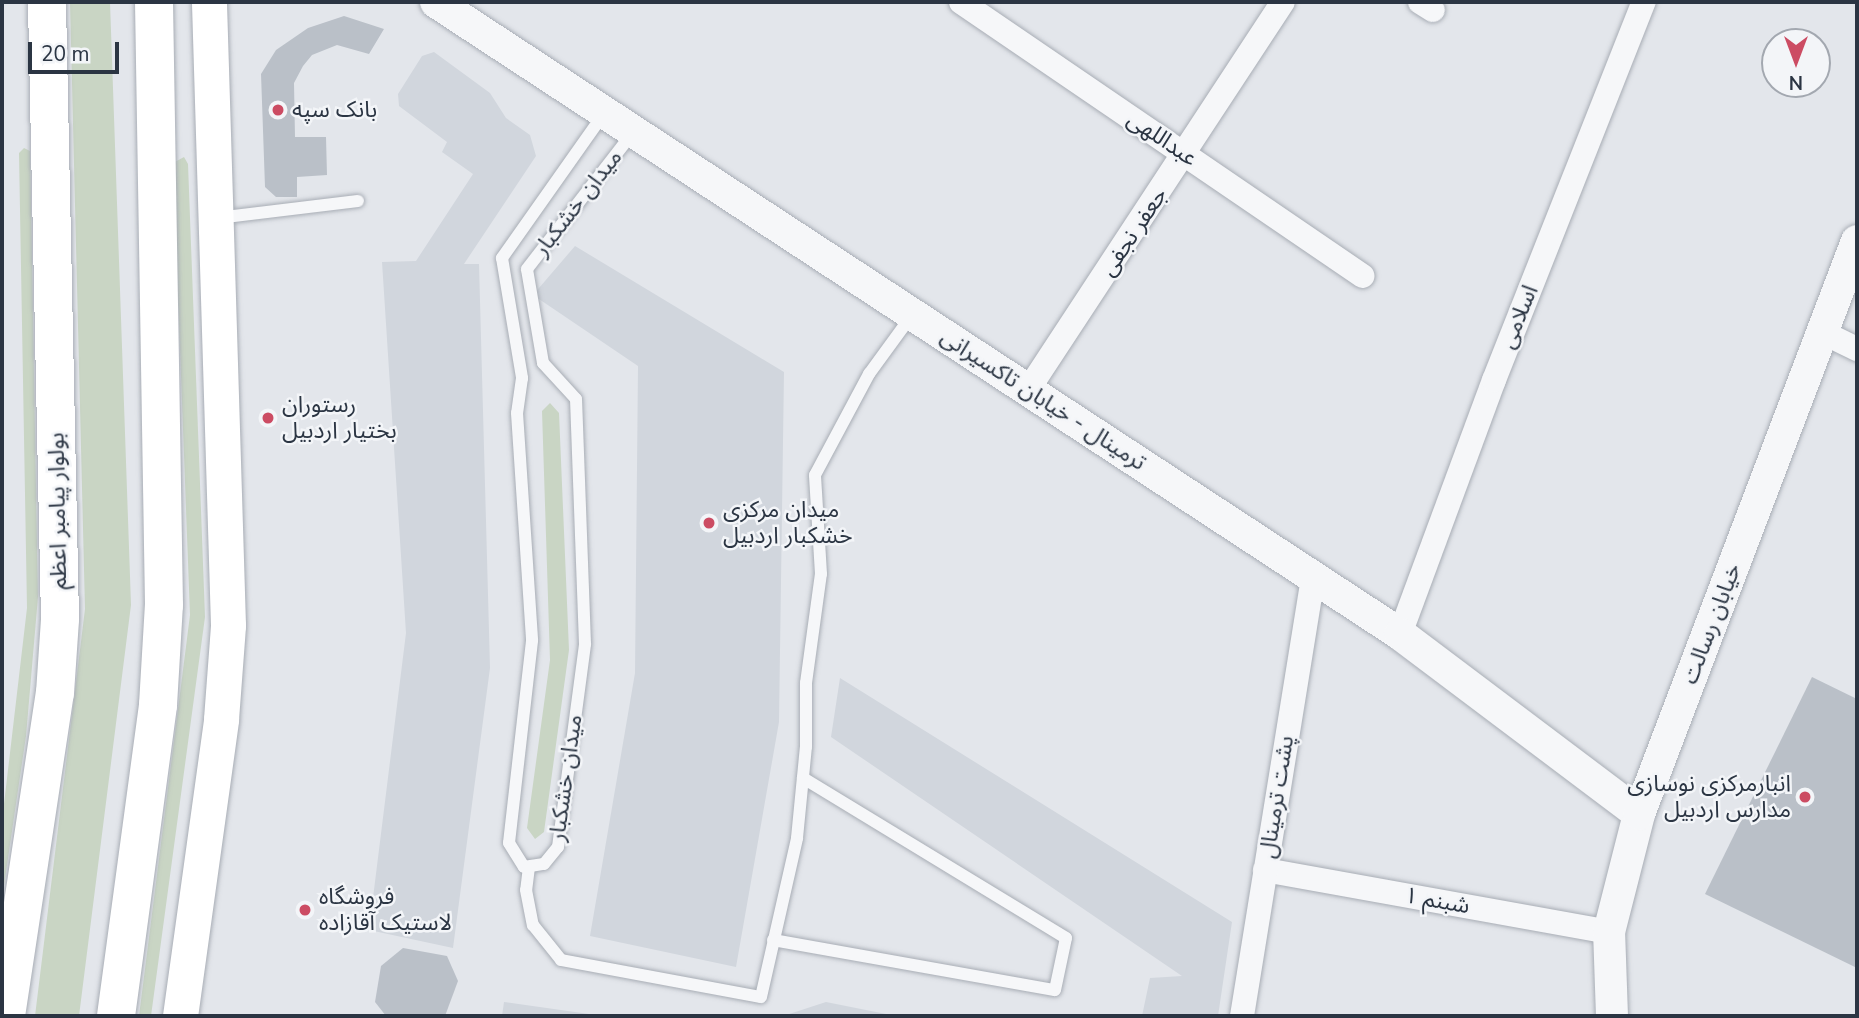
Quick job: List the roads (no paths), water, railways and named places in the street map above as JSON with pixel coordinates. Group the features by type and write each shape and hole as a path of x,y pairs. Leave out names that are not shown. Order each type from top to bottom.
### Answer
{"main road":[{"name":"بولوار پیامبر اعظم","path":"6,1016 55,693 60,619 47,2"},
{"path":"116,1016 158,705 164,605 154,2"},
{"path":"180,1016 222,719 228,625 209,2"}],"street":[{"name":"ترمینال - خیابان تاکسیرانی","path":"436,2 1399,634 1639,814"},
{"name":"عبداللهی","path":"961,2 1363,276"},
{"name":"جعفر نجفی","path":"1028,390 1185,155 1283,2"},
{"name":"اسلامی","path":"1399,634 1493,380 1644,2"},
{"name":"خیابان رسالت","path":"1612,1016 1609,932 1639,814 1857,241"},
{"path":"1824,333 1857,348"},
{"name":"پشت ترمینال","path":"1242,1016 1313,578"},
{"name":"شبنم ۱","path":"1265,870 1609,932"}],"lane":[{"name":"میدان خشکبار","path":"605,112 502,258 522,378 517,413 532,641 509,843 517,862 529,867 544,864 558,847 585,643 576,399 543,363 527,269 634,131"},
{"path":"217,218 358,201"},
{"path":"529,867 526,890 533,925 561,960 761,997 797,838 803,778 806,683 821,574 815,475 869,374 912,314"},
{"path":"773,940 1055,990 1066,938 803,778"}],"place":[{"name":"بانک سپه","path":"278,110"},
{"name":"رستوران بختیار اردبیل","path":"268,418"},
{"name":"میدان مرکزی خشکبار اردبیل","path":"709,523"},
{"name":"انبارمرکزی نوسازی مدارس اردبیل","path":"1805,797"},
{"name":"فروشگاه لاستیک آقازاده","path":"305,910"}]}
